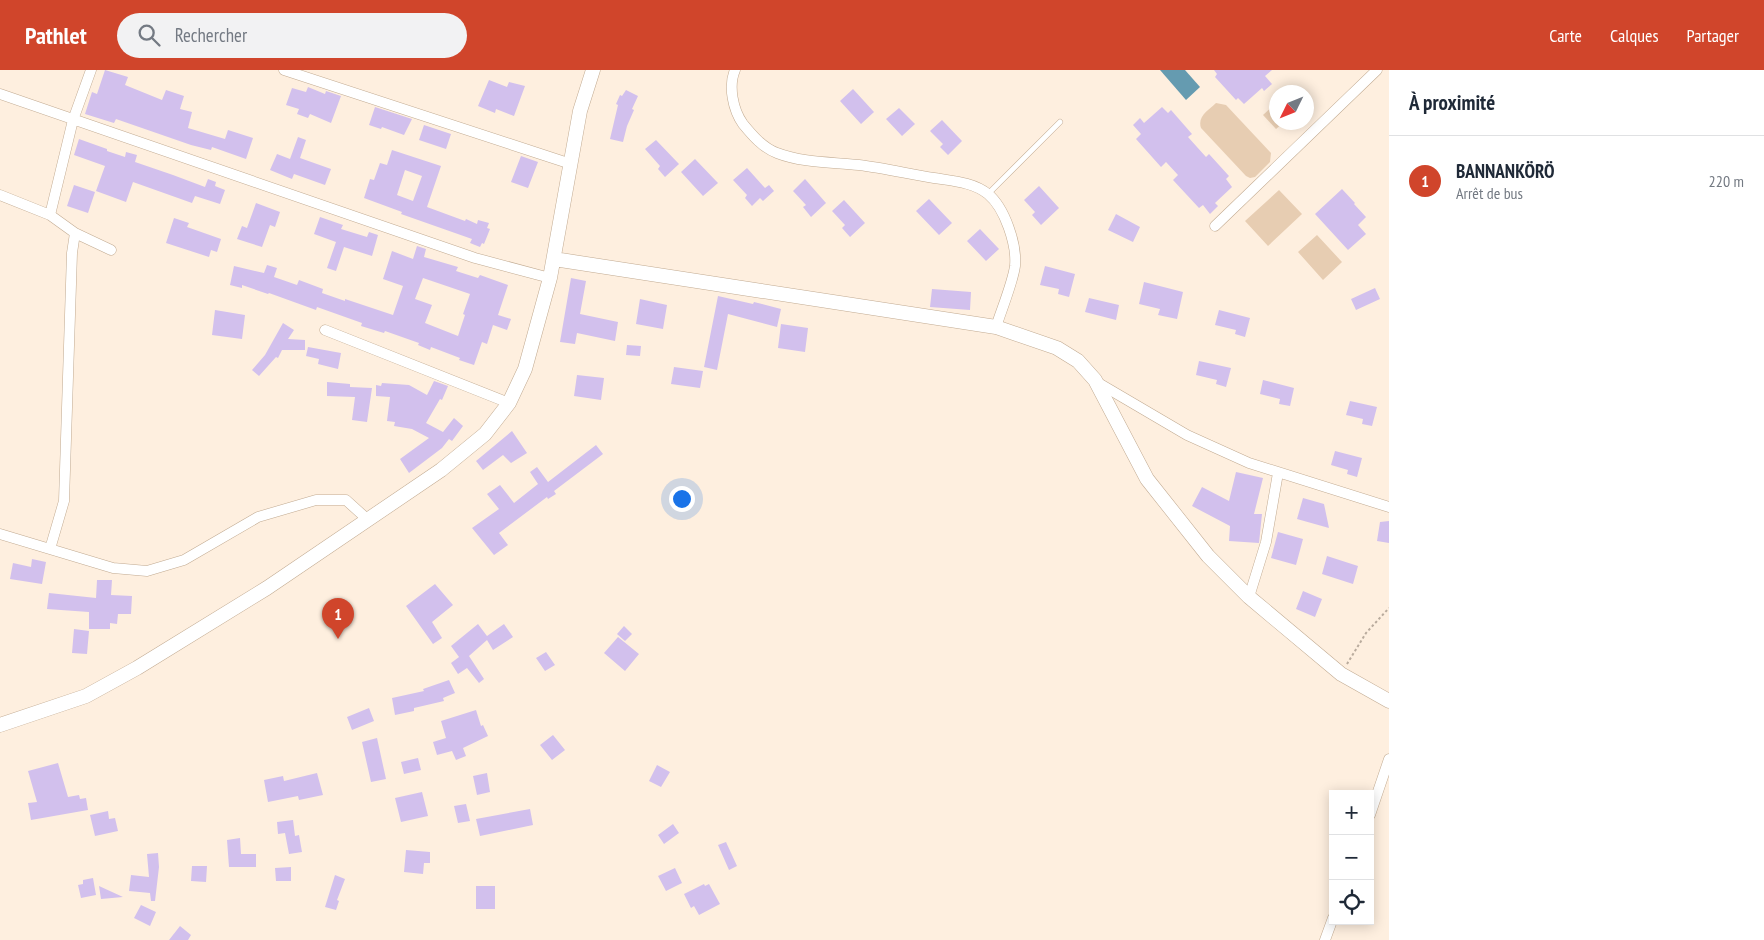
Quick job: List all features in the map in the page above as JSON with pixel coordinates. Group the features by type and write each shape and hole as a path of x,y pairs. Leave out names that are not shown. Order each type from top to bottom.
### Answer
{"main road":[{"path":"0,725 86,696 137,668 267,588 441,470 485,434 510,403 525,369 550,278 580,111 593,70"},
{"path":"554,259 996,328 1056,348 1078,361 1095,380 1147,480 1208,556 1249,597 1341,674 1389,701"}],"street":[{"path":"50,215 73,120 91,70"},
{"path":"284,70 571,164"},
{"path":"735,70 733,74 732,98 739,119 756,139 776,153 798,159 861,165 968,184 988,194 999,208 1011,233 1016,251 1015,269 996,328"},
{"path":"1216,226 1377,70"},
{"path":"0,94 475,258 550,278"},
{"path":"0,195 50,215 75,233 111,250"},
{"path":"50,549 64,501 72,253 75,233"},
{"path":"325,330 510,403"},
{"path":"1095,380 1188,435 1249,463 1389,507"},
{"path":"1249,597 1266,542 1278,473"},
{"path":"0,534 113,568 147,571 184,560 258,517 316,500 346,500 367,519"},
{"path":"1374,802 1389,759"},
{"path":"1325,940 1330,925"}],"lane":[{"path":"988,194 1060,122"}],"path":[{"path":"1341,674 1366,632 1389,608"}],"shaded area":[{"path":"1216,103 1226,105 1271,153 1270,162 1255,177 1250,178 1246,176 1201,128 1202,117"},
{"path":"1269,109 1269,121 1263,115"},
{"path":"1279,190 1302,214 1268,246 1245,221"},
{"path":"1317,235 1342,262 1323,280 1298,252"}],"water":[{"path":"1160,70 1185,70 1200,87 1186,100"}],"building":[{"path":"105,70 128,77 125,85 162,100 166,90 184,96 180,109 192,112 188,128 225,139 228,130 253,138 246,159 212,147 211,150 191,145 116,119 114,123 85,114 92,92 97,94"},
{"path":"1214,70 1272,70 1265,76 1272,84 1264,91 1262,88 1244,104 1238,98 1236,100 1215,77 1217,74"},
{"path":"489,80 507,87 509,82 525,86 514,116 496,109 495,113 478,106"},
{"path":"308,87 325,94 326,91 341,96 331,123 310,114 308,118 297,114 299,109 286,105 292,88 306,92"},
{"path":"853,89 874,112 861,124 840,101"},
{"path":"626,90 638,96 632,109 634,110 623,142 610,139 618,105 616,104 620,95 622,96"},
{"path":"375,107 412,119 404,135 382,127 381,129 369,125"},
{"path":"1162,107 1168,113 1171,110 1192,134 1188,137 1206,157 1209,154 1229,176 1226,179 1232,187 1215,203 1218,206 1210,214 1203,205 1199,208 1173,180 1178,175 1166,162 1161,167 1136,139 1141,134 1133,125 1140,118 1144,123"},
{"path":"899,108 915,124 902,136 886,119"},
{"path":"942,120 962,141 948,155 940,147 943,144 930,131"},
{"path":"424,125 451,134 446,149 419,140"},
{"path":"298,137 306,140 300,158 331,169 325,185 294,174 292,179 270,170 277,154 290,159"},
{"path":"79,139 125,157 126,152 137,155 135,162 205,187 208,179 216,182 215,186 225,190 220,204 195,196 192,203 133,182 126,202 96,191 105,166 74,155"},
{"path":"656,140 679,164 665,177 658,169 660,166 645,149"},
{"path":"392,150 441,166 427,207 465,221 466,219 477,224 478,220 489,223 487,228 490,229 484,244 482,243 480,247 470,243 472,239 401,214 402,212 364,198 370,179 374,180 380,163 387,165","holes":["405,170 422,176 413,201 397,195"]},
{"path":"521,156 538,162 528,188 511,182"},
{"path":"695,159 718,183 703,196 681,172"},
{"path":"747,168 765,188 769,185 774,191 763,201 760,198 752,206 745,198 747,195 733,180"},
{"path":"805,179 826,203 811,217 803,207 806,205 793,191"},
{"path":"74,185 95,192 88,213 67,206"},
{"path":"1039,186 1059,208 1041,225 1032,215 1035,212 1024,200"},
{"path":"1342,189 1366,217 1358,225 1366,234 1348,250 1315,214"},
{"path":"929,199 952,223 939,235 916,211"},
{"path":"844,200 865,223 850,237 842,228 845,225 832,211"},
{"path":"256,203 280,212 275,227 270,225 262,247 237,239 242,226 247,228"},
{"path":"1116,214 1140,227 1133,242 1108,230"},
{"path":"320,217 343,225 341,229 367,237 369,232 378,235 372,256 344,247 336,271 327,268 336,242 314,234"},
{"path":"174,218 189,223 187,227 221,239 217,252 211,250 209,257 166,243"},
{"path":"980,229 999,249 986,261 967,241"},
{"path":"417,246 426,249 424,257 458,267 456,271 478,278 480,275 508,285 498,315 511,319 507,330 493,325 487,344 482,342 474,365 431,347 430,350 418,345 419,343 385,331 384,333 361,326 362,323 317,307 316,310 242,285 242,288 230,285 234,266 264,273 267,265 277,268 274,277 297,285 299,280 323,289 322,293 393,315 403,286 383,279 392,251 413,259","holes":["423,278 470,294 458,336 425,323 432,305 415,299"]},
{"path":"1045,266 1075,274 1069,297 1058,294 1059,289 1040,285"},
{"path":"571,278 586,281 580,314 618,322 615,341 577,333 575,344 560,342"},
{"path":"1144,282 1183,292 1177,319 1158,315 1160,309 1139,304"},
{"path":"1375,288 1380,299 1356,310 1351,299"},
{"path":"932,289 971,292 970,310 930,307"},
{"path":"718,296 781,309 777,327 728,314 717,370 704,367"},
{"path":"1089,298 1119,305 1116,320 1085,312"},
{"path":"640,299 667,305 663,329 636,324"},
{"path":"215,310 245,315 242,339 212,335"},
{"path":"1219,310 1250,318 1245,337 1235,334 1236,330 1215,325"},
{"path":"283,323 294,330 288,339 305,340 305,350 282,350 278,358 276,357 259,376 252,370 265,355"},
{"path":"781,324 808,328 805,352 778,348"},
{"path":"627,345 641,346 640,356 626,355"},
{"path":"308,347 341,353 338,369 318,364 319,359 306,356"},
{"path":"1199,361 1231,368 1226,387 1216,384 1217,380 1196,375"},
{"path":"674,367 703,371 700,388 671,384"},
{"path":"577,375 604,378 601,400 574,396"},
{"path":"1263,380 1294,388 1290,406 1279,404 1280,399 1260,394"},
{"path":"434,381 448,386 442,400 440,399 426,423 443,432 454,418 463,426 452,441 449,439 442,448 409,473 400,459 429,438 412,429 394,426 395,422 387,421 390,397 376,396 376,385 381,386 382,383 409,385 427,395"},
{"path":"327,382 350,384 350,387 372,388 367,422 352,420 355,397 327,396"},
{"path":"1350,401 1377,407 1372,426 1362,424 1363,419 1346,415"},
{"path":"512,431 527,453 511,463 503,455 483,470 476,461"},
{"path":"596,445 603,454 554,491 556,494 548,499 547,497 499,533 508,545 494,555 472,528 499,509 487,494 500,485 514,503 538,484 530,472 537,467 548,482"},
{"path":"1335,451 1362,458 1357,477 1347,474 1348,470 1331,465"},
{"path":"1236,472 1263,478 1254,514 1262,514 1259,543 1229,541 1230,526 1192,506 1202,487 1229,501"},
{"path":"1303,498 1324,504 1329,528 1297,519"},
{"path":"1389,521 1389,543 1377,541 1380,522"},
{"path":"1278,532 1303,539 1296,565 1271,558"},
{"path":"1327,556 1358,566 1353,584 1322,574"},
{"path":"32,559 46,562 42,584 10,579 13,563 31,567"},
{"path":"97,580 112,580 111,595 132,596 131,614 118,614 117,624 110,623 110,629 89,629 89,612 47,609 49,593 96,598"},
{"path":"435,584 453,605 432,622 442,638 433,644 406,606"},
{"path":"1303,591 1322,599 1315,617 1296,609"},
{"path":"478,624 487,636 504,624 513,637 493,650 487,640 469,656 484,679 479,683 467,668 458,674 451,663 459,657 451,646"},
{"path":"624,626 632,634 625,641 617,634"},
{"path":"74,629 89,631 87,654 72,653"},
{"path":"618,637 639,654 625,671 604,653"},
{"path":"546,652 555,665 545,671 536,658"},
{"path":"449,680 455,693 443,698 444,701 414,708 414,711 395,715 392,698 424,691 423,689"},
{"path":"369,708 374,721 352,730 347,717"},
{"path":"476,710 481,726 483,725 488,736 463,748 466,756 456,760 452,751 437,755 433,742 446,738 441,721"},
{"path":"553,735 565,750 552,760 540,745"},
{"path":"377,738 386,779 371,782 362,742"},
{"path":"418,758 421,770 404,774 401,762"},
{"path":"58,763 68,797 79,795 80,799 86,798 88,810 31,820 28,803 37,802 28,771"},
{"path":"657,765 670,772 661,787 649,781"},
{"path":"317,773 323,795 299,800 298,796 268,802 264,780 283,776 284,781"},
{"path":"487,773 490,792 477,795 473,776"},
{"path":"422,792 428,816 401,822 395,798"},
{"path":"466,804 470,821 458,823 454,806"},
{"path":"530,809 533,825 480,836 476,819"},
{"path":"108,811 109,819 115,818 118,831 95,836 90,815"},
{"path":"293,820 295,836 299,835 302,852 289,854 285,833 278,834 277,822"},
{"path":"673,824 679,833 664,844 658,835"},
{"path":"240,838 241,854 256,854 256,867 229,867 227,840"},
{"path":"726,842 737,866 729,870 718,845"},
{"path":"406,850 430,852 430,863 424,863 423,874 404,872"},
{"path":"158,853 159,867 155,901 151,901 150,893 129,891 131,875 149,877 147,854"},
{"path":"192,866 207,866 206,882 191,881"},
{"path":"291,867 291,881 276,881 275,868"},
{"path":"675,868 682,883 666,891 658,876"},
{"path":"335,875 345,879 337,900 339,901 336,910 325,907"},
{"path":"93,878 96,895 81,898 78,885 83,884 83,880"},
{"path":"704,884 705,886 709,884 720,904 699,915 694,906 691,908 684,894"},
{"path":"99,886 123,897 101,899"},
{"path":"476,886 495,886 495,909 476,909"},
{"path":"141,905 156,912 150,926 134,918"},
{"path":"180,926 191,935 188,940 169,940"}],"place":[{"name":"BANNANKÖRÖ","path":"338,639"}]}
